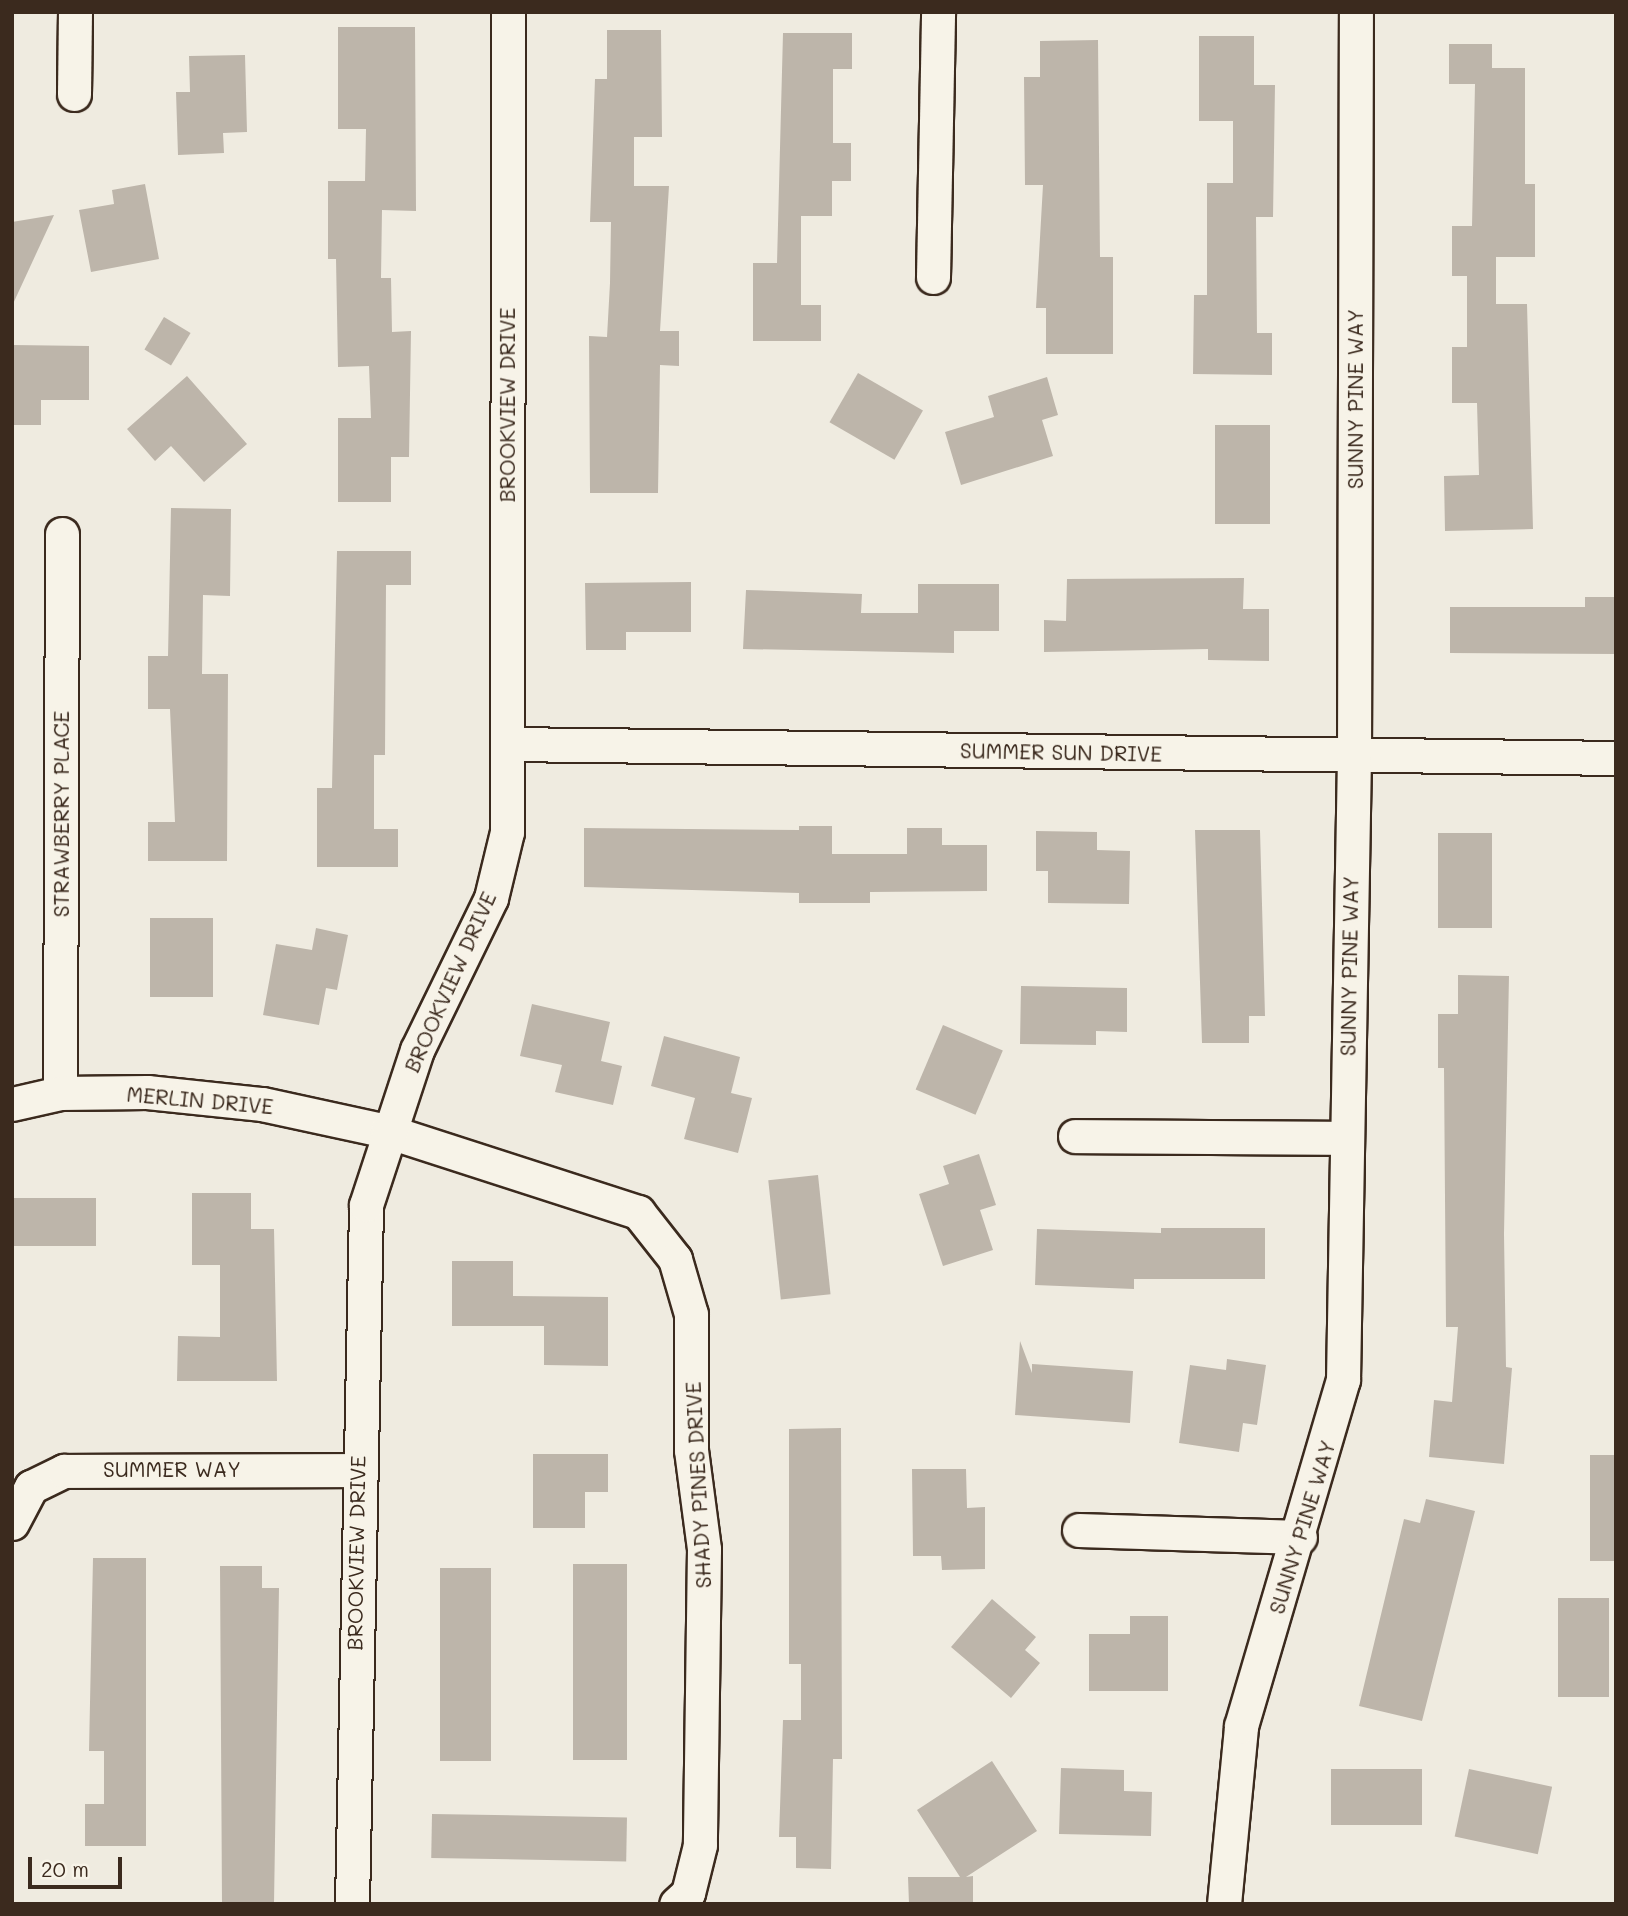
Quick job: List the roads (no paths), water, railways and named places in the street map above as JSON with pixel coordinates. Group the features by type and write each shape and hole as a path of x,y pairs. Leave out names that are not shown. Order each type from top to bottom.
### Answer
{"street":[{"path":"75,12 75,94"},
{"name":"BROOKVIEW DRIVE","path":"352,1904 357,1470 366,1205 387,1131 417,1050 491,898 507,832 508,12"},
{"path":"933,277 938,12"},
{"name":"SUNNY PINE WAY","path":"1224,1904 1227,1826 1241,1726 1300,1537 1343,1380 1345,1138 1354,755 1356,12"},
{"name":"STRAWBERRY PLACE","path":"60,1093 62,534"},
{"name":"SUMMER SUN DRIVE","path":"507,744 1616,758"},
{"name":"MERLIN DRIVE","path":"12,1104 60,1093 147,1092 262,1104 387,1131"},
{"name":"SHADY PINES DRIVE","path":"387,1131 638,1212 675,1259 691,1314 691,1450 704,1549 700,1845 688,1893 676,1904"},
{"path":"1075,1136 1345,1138"},
{"name":"SUMMER WAY","path":"12,1523 31,1487 64,1471 357,1470"},
{"path":"1079,1530 1300,1537"}]}
